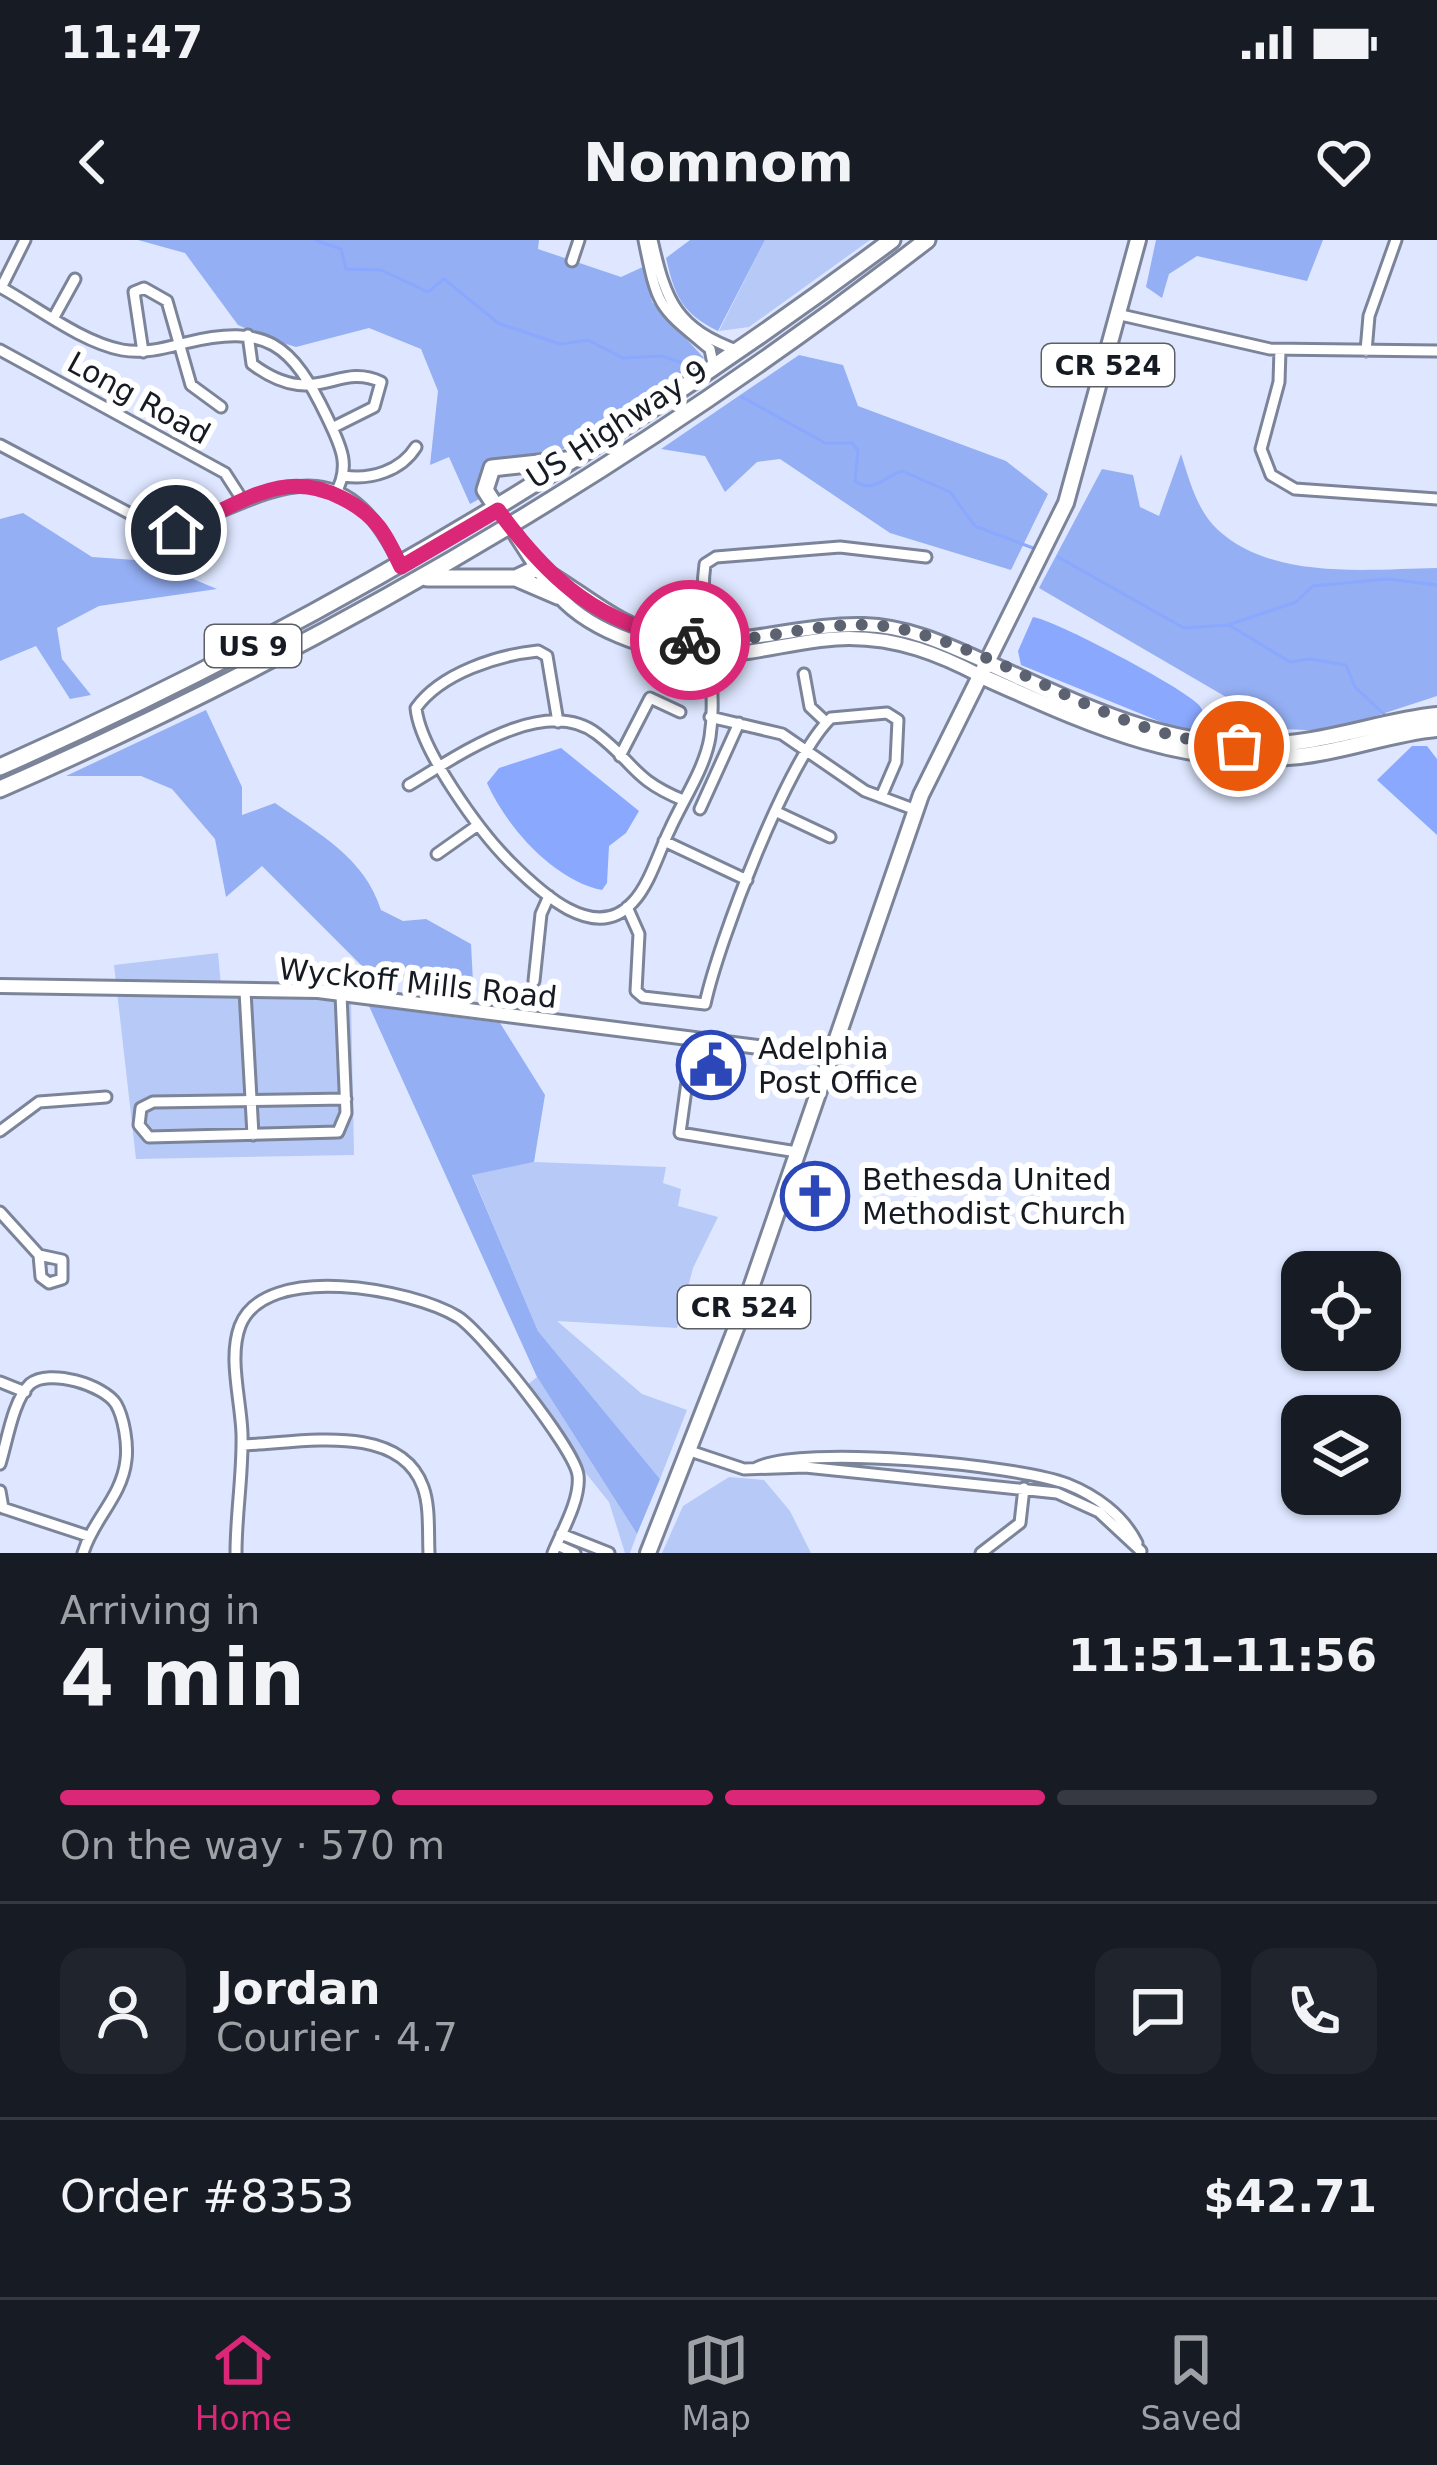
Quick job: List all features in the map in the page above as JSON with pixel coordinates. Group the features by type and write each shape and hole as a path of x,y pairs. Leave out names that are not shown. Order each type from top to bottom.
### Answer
{"highway":[{"name":"US Highway 9","path":"0,767 246,651 498,510 714,369 892,240"},
{"name":"US Highway 9","path":"0,789 208,693 509,526 813,325 927,240"},
{"path":"498,510 485,490 492,468 578,459"},
{"path":"515,578 539,567"},
{"path":"418,579 515,578 559,596"}],"main road":[{"name":"CR 524","path":"648,1553 690,1451 918,802 1066,503 1138,240"},
{"path":"984,670 1119,722 1186,740 1276,745 1388,730 1437,715"},
{"path":"1404,726 1437,729"}],"street":[{"path":"26,240 0,288 114,348 142,352 248,335 282,349 312,386 345,458 344,476 335,494"},
{"path":"572,261 579,240"},
{"path":"648,240 667,316 712,350 714,369"},
{"path":"1366,351 1369,316 1396,240"},
{"path":"55,317 75,279"},
{"path":"657,280 682,319 739,351"},
{"path":"142,352 134,292 138,289 167,302 190,385 221,407"},
{"path":"1121,315 1280,350 1437,351"},
{"path":"248,335 248,358 257,369 290,387 365,376 381,382 374,407 332,428"},
{"name":"Long Road","path":"0,350 225,472 243,501"},
{"path":"1280,350 1279,382 1261,449 1275,479 1294,489 1437,499"},
{"path":"0,445 156,529 180,529 296,482 335,494 378,521 401,567"},
{"path":"344,476 376,476 402,463 416,447"},
{"path":"498,510 559,596 614,632 665,650 711,648 866,625 920,634 984,670"},
{"path":"559,722 547,656 526,652 472,668 437,687 416,708 418,721 478,825 549,896 568,910 596,919 627,908 707,750 711,648 702,582 705,564 716,557 840,547 926,557"},
{"path":"539,567 618,620 711,648"},
{"path":"805,674 810,707 826,722"},
{"path":"620,756 650,698 680,712"},
{"path":"627,908 639,934 636,992 643,998 705,1004 716,953 747,880 826,722 848,713 894,715 896,762 881,797"},
{"path":"710,717 782,734 881,797 918,802"},
{"path":"410,785 520,728 559,722 593,730 645,784 683,800"},
{"path":"700,809 739,723"},
{"path":"778,813 830,837"},
{"path":"437,854 478,825"},
{"path":"664,841 747,880"},
{"path":"534,981 541,914 549,896"},
{"name":"Wyckoff Mills Road","path":"0,986 341,994 829,1056"},
{"path":"245,991 253,1135"},
{"path":"341,994 346,1099 345,1120 334,1133 149,1137 142,1132 139,1118 148,1103 346,1099"},
{"path":"692,1038 680,1133 797,1152"},
{"path":"0,1131 39,1102 106,1097"},
{"path":"0,1212 39,1255"},
{"path":"236,1553 242,1445 236,1345 252,1306 296,1289 398,1293 443,1310 483,1336 572,1458 578,1485 557,1544"},
{"path":"0,1464 25,1392 35,1381 58,1378 104,1393 119,1411 126,1445 124,1471 83,1553"},
{"path":"0,1382 25,1392"},
{"path":"242,1445 362,1442 392,1450 424,1488 429,1553"},
{"path":"690,1451 727,1466 806,1467 1024,1488 1086,1504 1142,1552"},
{"path":"756,1468 781,1458 820,1455 1052,1479 1107,1507 1142,1552"},
{"path":"981,1553 1020,1523 1024,1488"},
{"path":"0,1491 2,1511 88,1536"},
{"path":"557,1544 575,1553"},
{"path":"557,1544 609,1553"}],"shaded area":[{"path":"138,240 539,240 538,249 621,277 645,266 652,302 704,358 552,456 492,463 480,482 483,497 470,504 449,457 430,465 438,391 421,349 369,328 296,347 267,338 238,325 185,253"},
{"path":"690,240 765,240 718,331 688,310 673,283 666,258"},
{"path":"765,240 870,240 749,327 719,331"},
{"path":"1156,240 1323,240 1307,281 1197,256 1169,274 1162,298 1146,287"},
{"path":"799,355 843,365 858,406 1006,461 1048,494 1011,570 890,533 780,459 757,462 725,492 705,456 661,449"},
{"path":"1181,454 1204,514 1218,530 1266,558 1323,569 1437,568 1437,696 1330,731 1281,729 1039,588 1102,469 1133,475 1140,507 1159,516"},
{"path":"23,513 92,557 150,561 217,589 99,606 57,628 62,659 91,695 70,699 36,646 0,661 0,519"},
{"path":"1033,617 1170,684 1199,705 1204,722 1191,730 1166,724 1021,665 1018,651"},
{"path":"206,710 242,787 242,815 275,803 323,837 352,861 381,910 403,921 426,919 471,944 473,982 371,975 262,866 226,897 215,839 172,789 141,776 66,776"},
{"path":"1412,746 1427,746 1437,759 1437,835 1377,780"},
{"path":"561,748 639,811 626,833 609,846 607,883 602,890 566,875 533,849 487,783 499,768"},
{"path":"218,953 222,997 351,997 354,1155 136,1159 114,965"},
{"path":"369,1006 500,1023 545,1095 534,1162 472,1175 538,1331 660,1479 637,1534 537,1377"},
{"path":"534,1162 666,1167 663,1183 681,1189 678,1206 718,1217 693,1268 677,1328 557,1321 642,1394 687,1410 660,1479 538,1331 472,1174"},
{"path":"537,1377 637,1534 630,1553 625,1553 609,1502 520,1391"},
{"path":"729,1477 764,1480 790,1511 811,1553 662,1553 683,1506"}],"waterway":[{"path":"315,240 341,249 346,269 381,270 428,292 444,279 498,323 560,344 588,340 623,358 662,356 683,363"},
{"path":"742,397 825,443 852,443 858,450 855,481 862,485 874,485 902,471 950,492 975,526 1033,548"},
{"path":"1058,557 1184,628 1228,625 1296,602 1313,586 1387,579 1437,585"},
{"path":"1229,625 1290,662 1310,659 1346,665 1355,687 1387,717"}],"way so far":[{"path":"690,640 756,638 845,625 901,629 938,640 1134,727 1239,746"}],"place":[{"name":"Adelphia Post Office","path":"711,1065"},
{"name":"Bethesda United Methodist Church","path":"815,1196"}],"route":[{"path":"176,530 281,485 307,483 374,517 401,567 498,510 539,567 574,593 618,620 690,640"}]}
